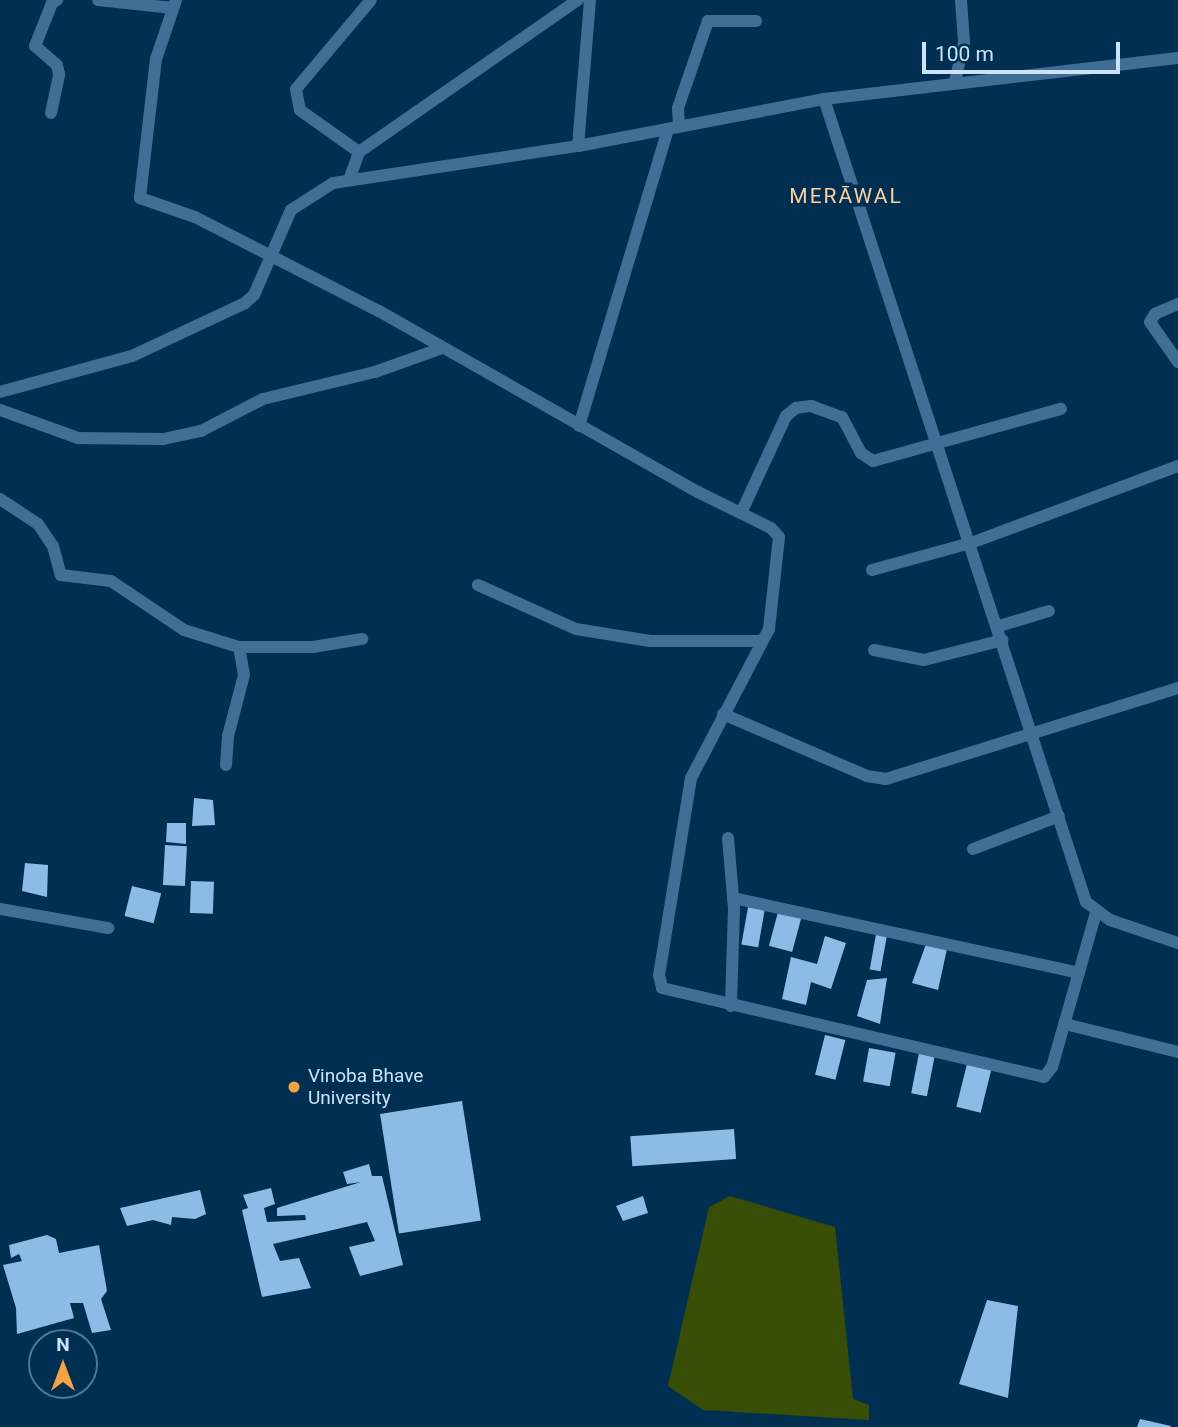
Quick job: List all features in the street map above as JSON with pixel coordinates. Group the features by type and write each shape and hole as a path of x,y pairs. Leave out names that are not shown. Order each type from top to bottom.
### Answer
{"street":[{"path":"51,113 59,74 57,65 35,46 35,39 58,0"},
{"path":"98,0 174,4 156,59 141,198 195,217 271,260 379,310 579,425 741,513 779,537 774,613 691,778 659,975 662,988 1030,1076 1044,1077 1052,1067 1096,914"},
{"path":"359,152 300,110 296,89 371,0"},
{"path":"349,180 359,152 578,0"},
{"path":"578,146 590,0"},
{"path":"956,82 964,42 961,0"},
{"path":"579,425 674,127 702,30 708,21 719,19 756,21"},
{"path":"0,392 139,354 245,303 254,295 291,210 321,186 578,146 824,99 1178,58"},
{"path":"824,99 1034,733 1086,902 1096,914 1178,943"},
{"path":"1178,304 1155,314 1150,322 1178,362"},
{"path":"0,410 78,438 163,439 201,430 263,399 375,372 442,348"},
{"path":"741,513 786,416 796,408 811,406 842,417 861,453 873,461 939,446 1061,409"},
{"path":"872,570 971,543 1178,466"},
{"path":"0,499 38,524 53,545 61,575 111,581 184,630 239,647 313,647 362,639"},
{"path":"478,585 576,629 650,641 762,641"},
{"path":"999,626 1049,611"},
{"path":"874,650 924,660 1003,640"},
{"path":"226,765 228,736 244,675 239,647"},
{"path":"723,714 867,776 886,779 1178,688"},
{"path":"973,849 1059,816"},
{"path":"728,838 733,898 731,1006"},
{"path":"733,898 1079,973"},
{"path":"0,909 108,928"},
{"path":"1065,1024 1178,1052"}],"shaded area":[{"path":"730,1196 835,1227 853,1399 869,1405 869,1420 703,1410 668,1386 709,1207"}],"building":[{"path":"194,798 213,800 215,825 192,826"},
{"path":"167,823 186,823 186,844 166,842"},
{"path":"165,845 187,846 185,886 163,885"},
{"path":"25,863 48,865 47,897 22,891"},
{"path":"191,881 214,882 213,914 190,913"},
{"path":"132,886 161,893 154,923 125,916"},
{"path":"748,907 765,910 758,947 741,944"},
{"path":"778,912 801,918 792,952 769,946"},
{"path":"876,934 887,936 881,971 870,969"},
{"path":"825,936 846,943 831,989 811,982 806,1005 782,999 791,957 817,964"},
{"path":"926,944 947,949 938,990 912,983"},
{"path":"887,978 880,1024 857,1016 867,980"},
{"path":"825,1035 845,1040 835,1080 815,1075"},
{"path":"869,1048 896,1053 890,1086 863,1081"},
{"path":"919,1053 935,1056 927,1096 911,1093"},
{"path":"967,1064 991,1070 981,1113 956,1107"},
{"path":"462,1101 481,1221 399,1233 380,1114"},
{"path":"734,1129 736,1159 632,1166 630,1136"},
{"path":"369,1164 372,1176 382,1176 403,1265 360,1276 349,1247 375,1241 367,1222 273,1244 280,1261 299,1258 311,1288 262,1297 242,1210 248,1208 243,1195 271,1188 275,1204 264,1208 267,1222 306,1220 305,1215 277,1216 277,1208 361,1182 347,1184 343,1172"},
{"path":"200,1190 206,1214 195,1219 172,1217 171,1225 153,1220 127,1226 120,1208"},
{"path":"643,1196 648,1213 623,1221 616,1206"},
{"path":"47,1235 56,1239 59,1253 99,1245 107,1291 101,1299 111,1330 98,1332 98,1329 91,1329 83,1303 70,1303 74,1318 17,1334 16,1308 3,1265 22,1261 19,1254 11,1258 9,1245"},
{"path":"987,1300 1018,1306 1008,1398 959,1384"},
{"path":"1140,1419 1171,1426 1171,1427 1137,1427"}],"place":[{"name":"Vinoba Bhave University","path":"294,1087"}],"district":[{"name":"MERĀWAL","path":"846,196"}]}
